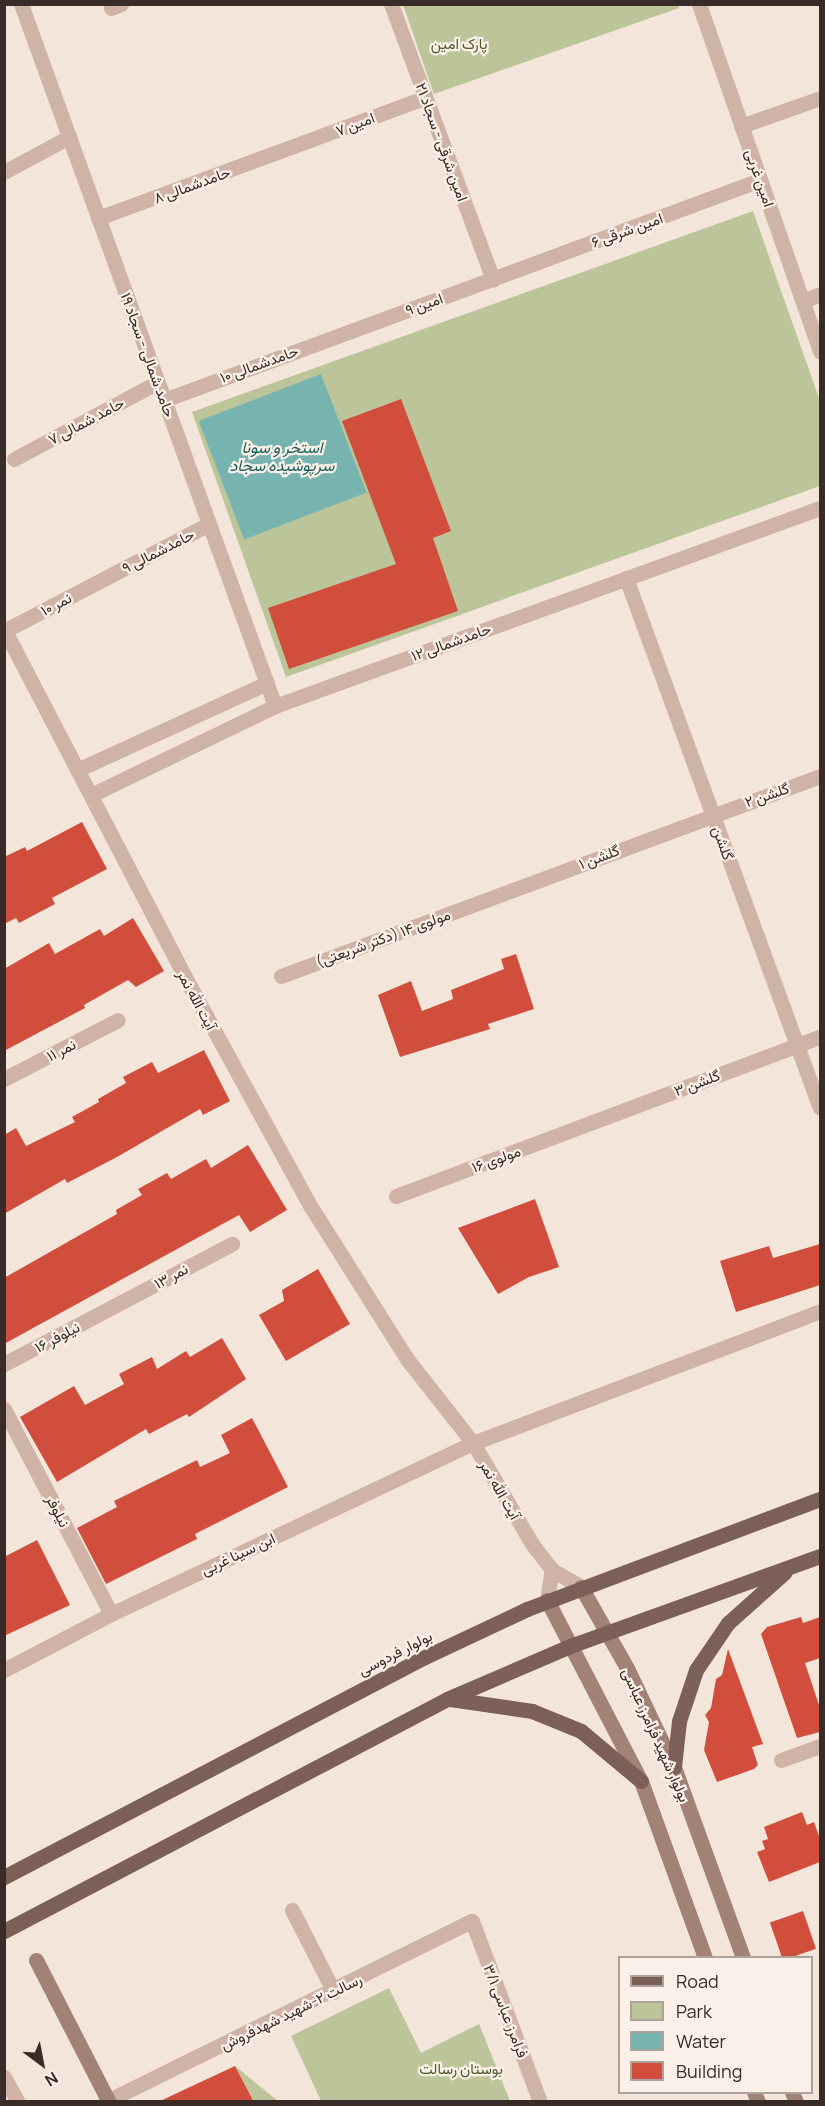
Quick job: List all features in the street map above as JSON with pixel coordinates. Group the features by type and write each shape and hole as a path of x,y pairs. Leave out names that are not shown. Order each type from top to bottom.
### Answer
{"main road":[{"name":"بولوار فردوسی","path":"4,1878 425,1657 547,1600 820,1499"},
{"path":"4,1931 447,1699 570,1646 820,1556"},
{"path":"674,1767 679,1721 696,1670 728,1623 790,1567"},
{"name":"بولوار شهید فرامرز عباسی","path":"581,1587 674,1767 742,1956"},
{"path":"547,1600 641,1781 704,1956"},
{"path":"447,1699 492,1702 532,1711 581,1731 641,1781"},
{"path":"36,1960 108,2101"}],"street":[{"name":"حامد شمالی - سجاد ۱۹","path":"21,4 275,706"},
{"name":"امین شرقی - سجاد ۲۱","path":"391,4 493,280"},
{"name":"امین غربی","path":"699,4 820,352"},
{"name":"امین ۷","path":"285,151 425,98"},
{"path":"741,126 820,98"},
{"path":"4,172 69,137"},
{"name":"حامدشمالی ۸","path":"98,218 285,151"},
{"name":"امین شرقی ۶","path":"493,280 760,180"},
{"name":"امین ۹","path":"354,329 493,280"},
{"path":"802,301 820,294"},
{"name":"حامدشمالی ۱۰","path":"164,400 354,329"},
{"name":"حامد شمالی ۷","path":"14,459 158,382"},
{"name":"حامدشمالی ۱۲","path":"90,795 275,706 820,508"},
{"name":"حامدشمالی ۹","path":"107,577 209,524"},
{"name":"نمر ۱۰","path":"5,630 107,577"},
{"name":"گلشن","path":"626,578 820,1108"},
{"name":"آیت الله نمر","path":"5,630 90,795 311,1207 407,1359 473,1443 552,1570 581,1587"},
{"path":"77,770 267,683"},
{"name":"گلشن ۲","path":"713,814 820,776"},
{"name":"گلشن ۱","path":"484,900 713,814"},
{"name":"مولوی ۱۴ (دکتر شریعتی)","path":"281,976 484,900"},
{"name":"نمر ۱۱","path":"4,1079 118,1020"},
{"name":"گلشن ۳","path":"597,1121 820,1037"},
{"name":"مولوی ۱۶","path":"396,1196 597,1121"},
{"name":"نمر ۱۳","path":"109,1309 232,1244"},
{"name":"نیلوفر ۱۶","path":"4,1364 109,1309"},
{"name":"ابن سینا غربی","path":"4,1670 111,1614 473,1443 820,1311"},
{"name":"نیلوفر","path":"4,1409 111,1614"},
{"path":"547,1600 552,1570"},
{"path":"781,1761 820,1746"},
{"path":"292,1910 334,1992"},
{"name":"رسالت ۲-شهید شهدفروش","path":"108,2101 334,1992 472,1922"},
{"name":"فرامرز عباسی ۳/۱","path":"472,1922 540,2102"},
{"path":"4,2077 18,2102"}],"green space":[{"name":"پارک امین","path":"677,4 679,8 434,94 403,5"},
{"path":"753,211 820,401 820,486 286,677 192,412"},
{"name":"بوستان رسالت","path":"389,1988 421,2053 479,2024 510,2101 321,2101 291,2036"},
{"path":"235,2066 278,2101 254,2101"}],"water":[{"name":"استخر و سونا سرپوشیده سجاد","path":"321,374 367,493 244,540 199,421"}],"building":[{"path":"401,399 451,531 433,538 458,611 289,669 268,608 396,564 342,421"},
{"path":"82,822 107,869 52,898 55,904 19,923 16,918 4,924 4,857 25,847 27,851"},
{"path":"133,918 164,971 136,987 128,980 84,1005 85,1008 4,1051 4,969 49,943 55,954 100,929 104,936"},
{"path":"516,954 534,1009 488,1024 490,1029 400,1057 378,995 411,981 422,1011 453,999 451,990 504,969 501,959"},
{"path":"204,1050 230,1101 203,1115 200,1109 117,1157 67,1183 65,1179 4,1214 4,1135 16,1128 26,1146 75,1122 72,1117 126,1083 123,1077 152,1062 158,1073"},
{"path":"248,1145 287,1210 250,1232 239,1215 4,1344 4,1278 117,1214 116,1210 142,1195 138,1189 167,1173 171,1179 206,1159 211,1168"},
{"path":"535,1199 559,1267 529,1277 498,1294 458,1228"},
{"path":"820,1244 820,1285 736,1312 720,1261 769,1246 773,1258"},
{"path":"318,1269 350,1324 286,1361 259,1315 284,1301 282,1290"},
{"path":"222,1338 246,1379 189,1417 187,1414 149,1434 146,1429 57,1482 20,1417 74,1386 85,1405 124,1384 119,1374 152,1357 157,1369 186,1351 190,1357"},
{"path":"252,1418 288,1487 195,1534 197,1539 106,1584 77,1528 117,1507 114,1501 197,1460 200,1467 230,1453 221,1435"},
{"path":"37,1540 70,1605 4,1636 4,1557"},
{"path":"801,1617 803,1623 820,1617 820,1658 805,1663 820,1708 820,1732 797,1738 761,1634 767,1627"},
{"path":"728,1649 763,1744 752,1747 758,1765 754,1769 717,1782 704,1750 709,1722 705,1715 711,1708 716,1679 722,1675"},
{"path":"802,1812 807,1825 814,1822 820,1839 820,1862 769,1882 757,1852 765,1849 762,1841 768,1839 764,1827"},
{"path":"803,1911 816,1949 795,1956 781,1956 770,1922"},
{"path":"235,2066 254,2102 158,2102"}]}
